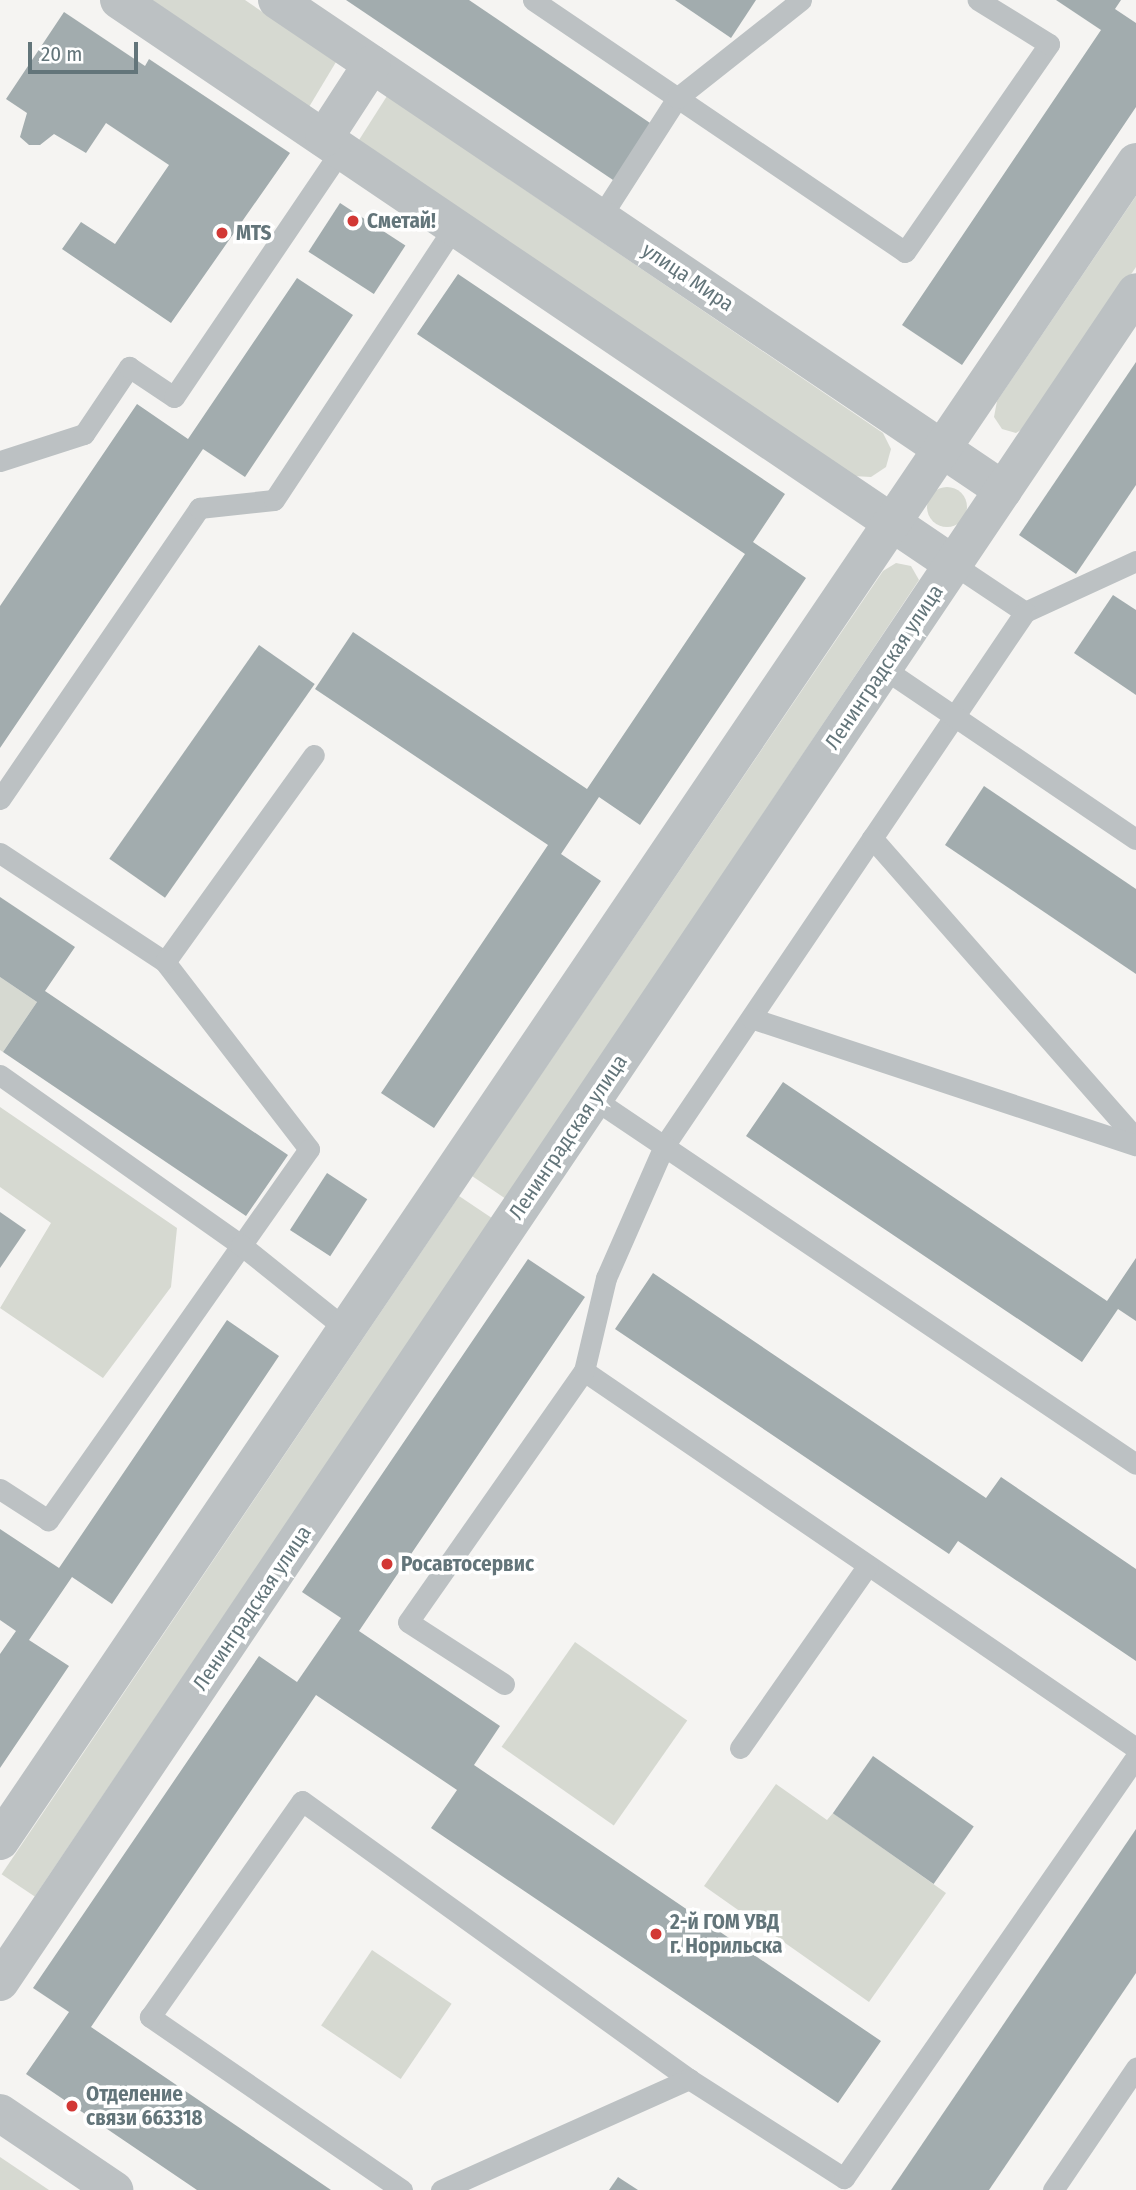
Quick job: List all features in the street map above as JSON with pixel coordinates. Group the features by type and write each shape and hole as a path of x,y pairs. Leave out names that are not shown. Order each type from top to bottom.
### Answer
{"street":[{"path":"119,0 953,564"},
{"name":"улица Мира","path":"277,0 1003,490"},
{"path":"332,144 372,64"},
{"path":"0,1841 1136,162"},
{"name":"Ленинградская улица","path":"0,1982 1136,292"},
{"path":"0,2113 114,2190"}],"lane":[{"path":"533,0 905,252 1049,44 978,0"},
{"path":"600,218 677,98 801,0"},
{"path":"0,461 84,434 129,367 174,397 332,144"},
{"path":"0,799 199,508 274,500 454,227"},
{"path":"504,1684 408,1622 584,1371 606,1278 664,1146 1025,612 1133,561"},
{"path":"953,564 1025,612"},
{"path":"883,668 1136,839"},
{"path":"165,962 313,755"},
{"path":"872,838 1136,1139"},
{"path":"0,853 165,962 309,1149 48,1520 0,1489"},
{"path":"751,1018 1136,1145"},
{"path":"0,1075 241,1245 346,1329"},
{"path":"594,1099 1136,1464"},
{"path":"584,1371 1136,1748"},
{"path":"740,1748 868,1565"},
{"path":"402,2190 149,2017 302,1801 688,2079 844,2178 1136,1757"},
{"path":"1053,2190 1136,2068"},
{"path":"441,2190 688,2079"}],"shaded area":[{"path":"152,0 245,0 336,62 309,107"},
{"path":"387,96 883,433 891,449 886,467 871,477 853,476 359,140"},
{"path":"1136,196 1136,267 1029,425 1016,433 1002,429 994,417 997,401"},
{"path":"947,487 961,493 967,507 961,521 947,527 933,521 927,507 933,493"},
{"path":"896,563 911,566 919,580 506,1199 472,1176 883,571"},
{"path":"0,977 37,1002 3,1052 0,1050"},
{"path":"0,1107 177,1228 171,1287 103,1378 0,1308 51,1223 0,1187"},
{"path":"459,1196 492,1218 35,1897 2,1874"},
{"path":"575,1642 687,1721 614,1825 502,1747"},
{"path":"776,1784 827,1820 833,1813 946,1893 869,2002 704,1886"},
{"path":"372,1950 452,2004 401,2079 321,2025"},
{"path":"0,2157 49,2190 0,2190"}],"building":[{"path":"346,0 469,0 653,125 616,182"},
{"path":"675,0 756,0 731,38"},
{"path":"1056,0 1121,0 1115,9 1136,23 1136,107 962,365 902,325 1101,30"},
{"path":"64,12 145,66 149,59 290,153 171,323 62,249 81,222 115,244 169,165 106,123 86,153 54,134 40,145 29,145 20,137 27,113 6,99"},
{"path":"340,203 405,245 374,294 308,252"},
{"path":"458,274 785,494 753,542 806,578 640,825 599,797 561,854 601,881 434,1128 381,1093 548,845 315,689 353,632 587,789 745,554 417,334"},
{"path":"297,278 353,315 245,477 203,449 0,748 0,606 137,404 188,439"},
{"path":"1136,362 1136,485 1076,574 1019,535"},
{"path":"1113,595 1136,610 1136,695 1074,653"},
{"path":"259,645 315,684 165,898 109,859"},
{"path":"984,786 1136,889 1136,974 945,845"},
{"path":"0,897 75,947 45,991 288,1155 246,1216 3,1052 37,1002 0,977"},
{"path":"783,1082 1107,1301 1136,1258 1136,1321 1118,1309 1082,1362 746,1136"},
{"path":"327,1173 367,1199 330,1256 290,1230"},
{"path":"0,1212 26,1230 0,1268"},
{"path":"528,1259 585,1297 359,1631 500,1726 474,1765 881,2041 838,2103 431,1828 457,1790 316,1695 91,2027 331,2190 197,2190 26,2074 69,2012 33,1988 259,1656 297,1682 341,1618 302,1592"},
{"path":"653,1273 986,1498 1001,1477 1136,1569 1136,1661 958,1541 949,1554 615,1329"},
{"path":"227,1320 279,1356 112,1604 72,1577 29,1640 69,1666 0,1768 0,1654 16,1631 0,1620 0,1529 59,1568"},
{"path":"873,1756 974,1827 934,1884 833,1813"},
{"path":"1136,1829 1136,1973 989,2190 891,2190"},
{"path":"618,2177 638,2190 609,2190"}],"place":[{"name":"Сметай!","path":"353,221"},
{"name":"MTS","path":"222,233"},
{"name":"Росавтосервис","path":"387,1564"},
{"name":"2-й ГОМ УВД г. Норильска","path":"656,1934"},
{"name":"Отделение связи 663318","path":"72,2106"}]}
